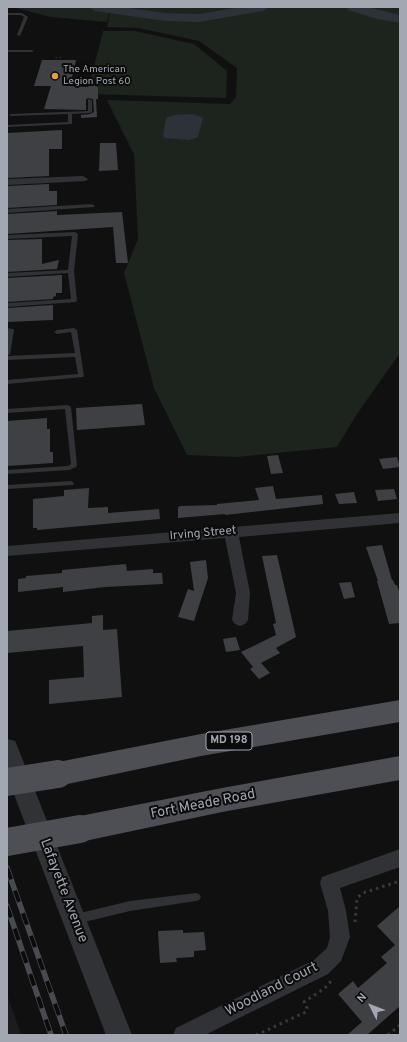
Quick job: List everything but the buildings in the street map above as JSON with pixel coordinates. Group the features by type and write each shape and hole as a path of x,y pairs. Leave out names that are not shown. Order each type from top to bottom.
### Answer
{"main road":[{"name":"MD 198","path":"7,782 58,774 201,745 400,711"},
{"name":"Fort Meade Road","path":"7,842 80,829 222,800 400,768"}],"street":[{"path":"7,182 83,178"},
{"name":"Irving Street","path":"7,551 400,518"},
{"path":"231,532 243,593 240,620"},
{"name":"Lafayette Avenue","path":"7,748 119,1035"},
{"name":"Woodland Court","path":"183,1035 322,966 334,954 340,937 337,911 330,883 400,858"}],"lane":[{"path":"7,14 22,14 26,17 19,35"},
{"path":"7,51 32,51"},
{"path":"11,115 90,112 90,100"},
{"path":"7,126 70,123 70,113"},
{"path":"7,211 92,206"},
{"path":"7,237 75,234 71,271 74,301 7,305"},
{"path":"7,275 71,271"},
{"path":"7,330 11,330 7,354"},
{"path":"7,382 81,376 74,330 57,332"},
{"path":"7,358 77,355"},
{"path":"7,411 68,407 74,465 69,468 7,472"},
{"path":"7,487 71,483"},
{"path":"74,919 130,906 196,897"}],"path":[{"path":"388,1035 400,1025"}],"shaded area":[{"path":"12,7 110,7 107,22 51,17"},
{"path":"111,7 400,7 400,353 357,414 337,447 237,457 187,455 154,388 124,273 138,239 134,154 107,100 230,104 236,97 237,68 199,41 138,28 107,27"},
{"path":"103,31 135,31 194,44 227,71 226,98 87,94"},
{"path":"193,114 203,118 198,137 189,140 164,138 166,118 174,115"},
{"path":"7,994 21,1035 7,1035"}],"waterway":[{"path":"95,7 165,17 199,18 263,7"},
{"path":"353,7 382,16 400,19"}],"railway":[{"path":"7,868 66,1035"},
{"path":"7,906 51,1035"}],"place":[{"name":"The American Legion Post 60","path":"55,76"}]}
